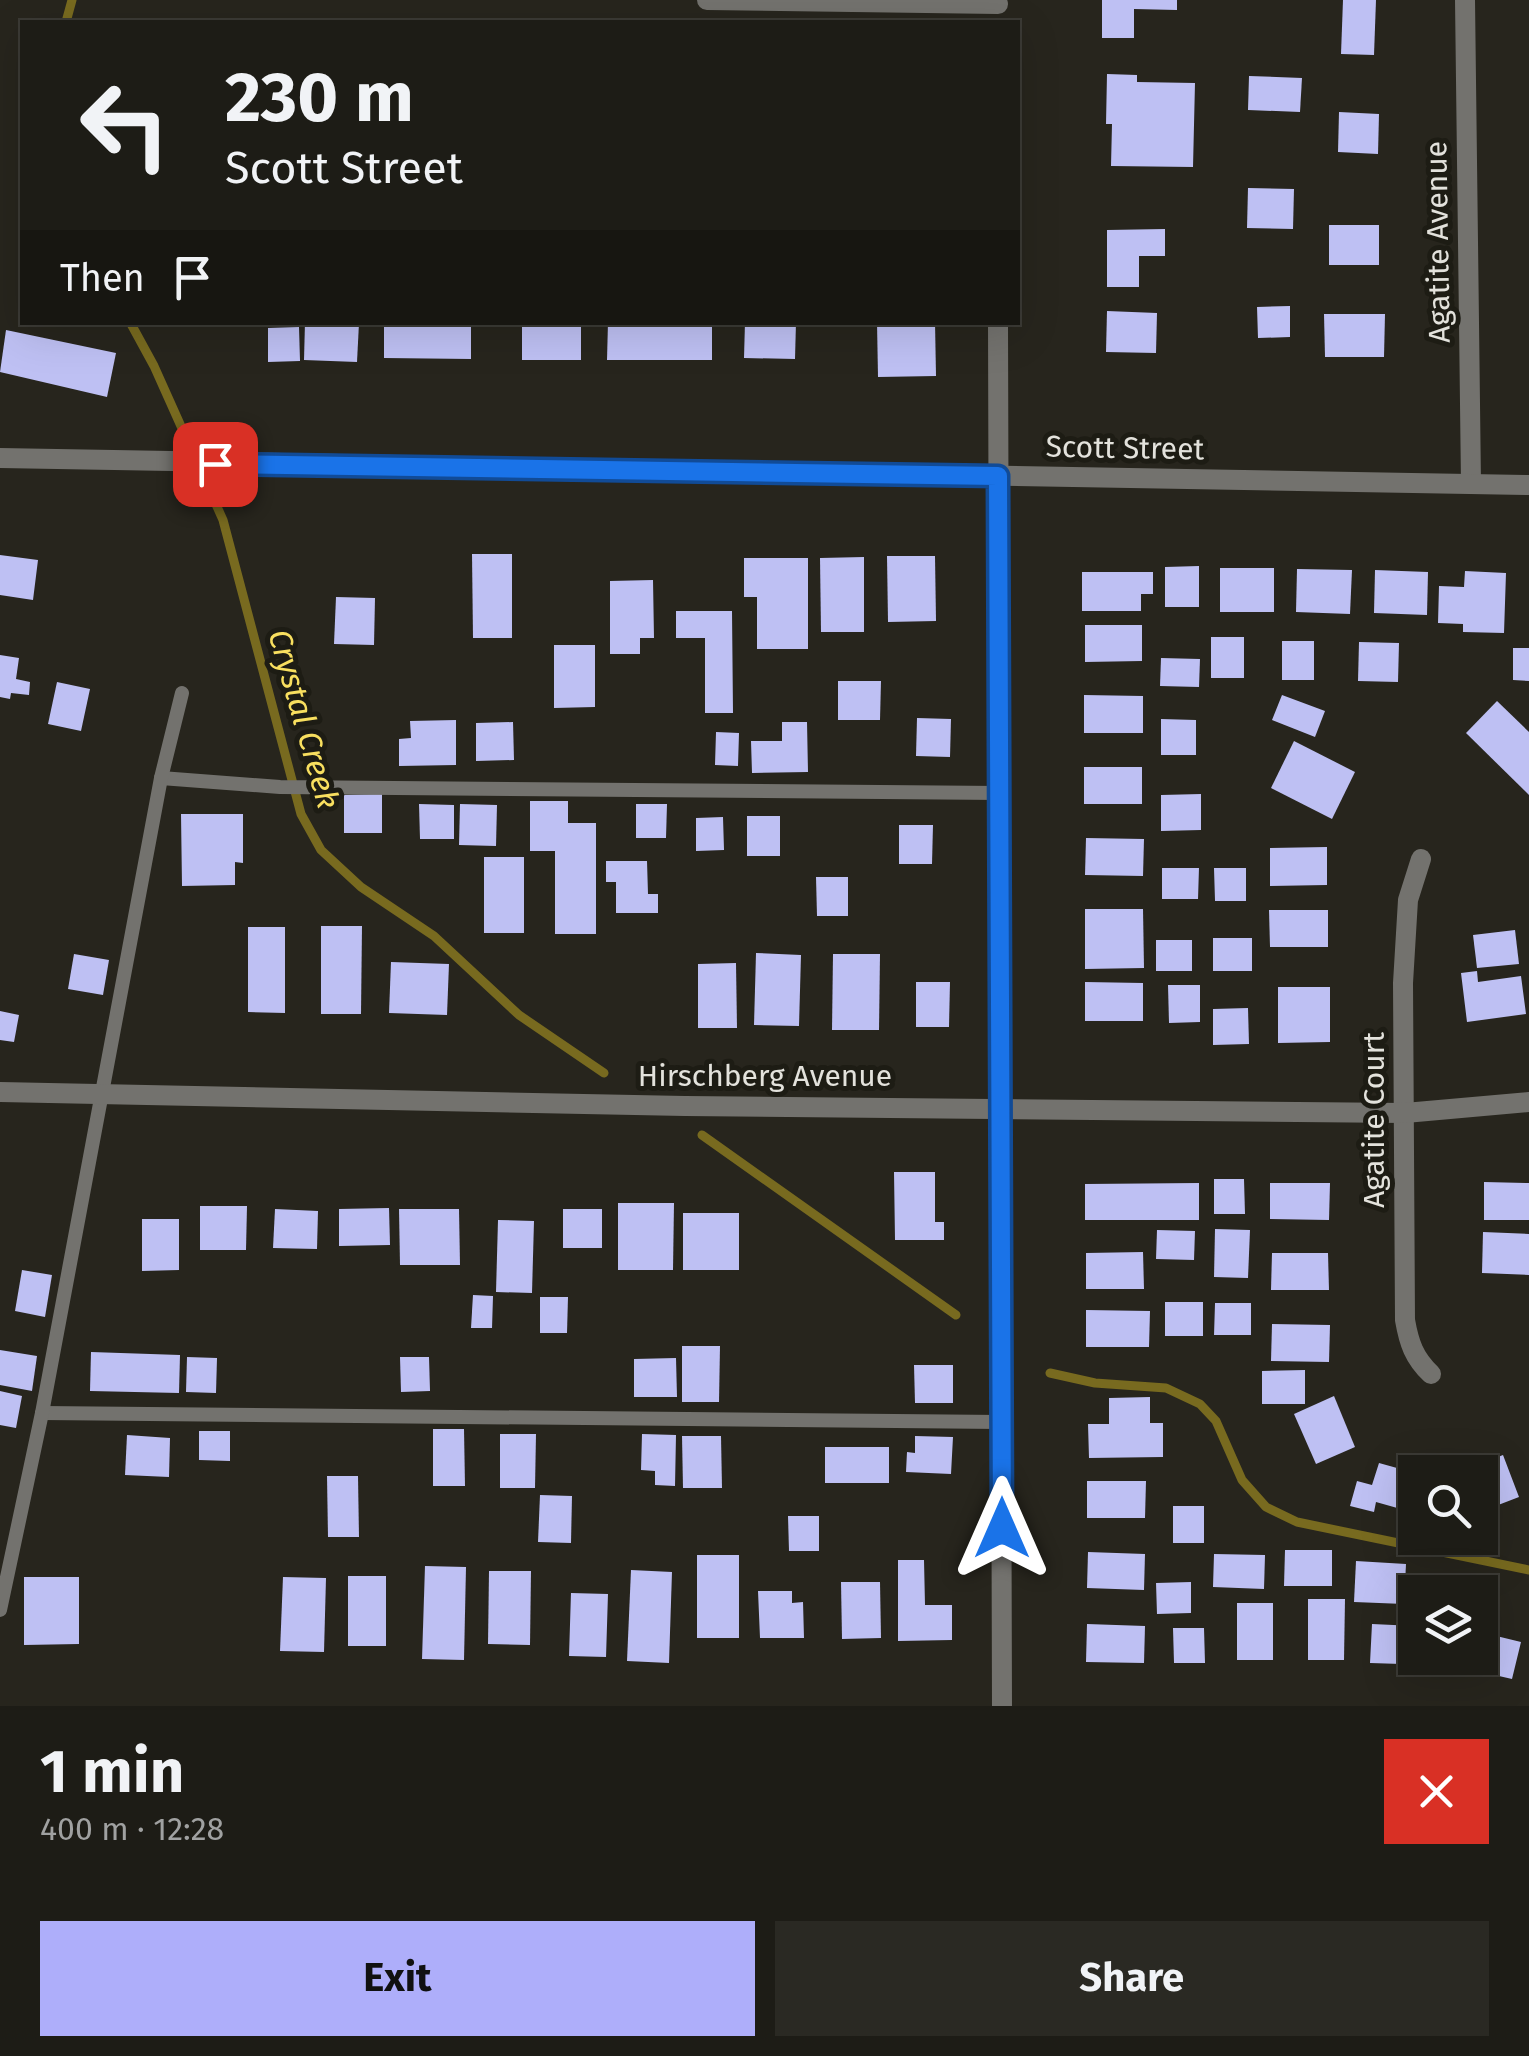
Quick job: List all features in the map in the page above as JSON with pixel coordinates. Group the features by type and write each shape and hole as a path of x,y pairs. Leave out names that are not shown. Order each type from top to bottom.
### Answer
{"street":[{"path":"707,0 998,9"},
{"name":"Agatite Avenue","path":"1466,0 1471,484"},
{"path":"998,325 1002,1706"},
{"name":"Scott Street","path":"0,458 1529,485"},
{"name":"Agatite Court","path":"1421,859 1408,900 1402,983 1405,1320 1409,1344 1431,1374"},
{"name":"Hirschberg Avenue","path":"0,1092 685,1106 1405,1113 1529,1102"}],"lane":[{"path":"0,1610 42,1413 161,778 182,693"},
{"path":"161,778 280,787 1000,793"},
{"path":"42,1413 1001,1422"}],"building":[{"path":"1102,0 1177,0 1177,10 1134,9 1134,38 1102,38"},
{"path":"1343,0 1376,0 1374,55 1341,54"},
{"path":"1107,74 1137,75 1137,82 1195,83 1193,167 1111,166 1112,124 1106,124"},
{"path":"1249,76 1302,78 1300,112 1248,110"},
{"path":"1339,112 1379,114 1378,154 1338,152"},
{"path":"1248,188 1294,189 1293,229 1247,228"},
{"path":"1329,225 1379,225 1379,265 1329,265"},
{"path":"1165,229 1165,256 1139,256 1139,287 1107,287 1107,230"},
{"path":"1290,306 1290,337 1258,338 1257,307"},
{"path":"1107,311 1157,313 1156,353 1106,352"},
{"path":"1324,314 1385,314 1384,357 1325,357"},
{"path":"305,325 359,325 357,362 304,360"},
{"path":"384,325 471,325 471,359 384,358"},
{"path":"522,325 581,325 581,360 522,360"},
{"path":"608,325 712,325 712,360 607,360"},
{"path":"745,325 796,325 795,359 744,358"},
{"path":"877,325 935,325 936,376 878,377"},
{"path":"299,327 300,361 268,362 268,328"},
{"path":"6,330 116,353 107,397 0,372"},
{"path":"472,554 512,554 512,638 473,638"},
{"path":"0,555 38,560 33,600 0,595"},
{"path":"887,556 935,556 936,621 888,622"},
{"path":"864,557 864,632 821,632 820,558"},
{"path":"744,558 808,558 808,649 757,649 757,597 744,597"},
{"path":"1199,566 1199,607 1165,607 1165,567"},
{"path":"1220,568 1274,568 1274,612 1220,612"},
{"path":"1297,569 1352,570 1350,614 1296,612"},
{"path":"1375,570 1428,572 1427,615 1374,613"},
{"path":"1465,571 1506,573 1504,633 1463,632 1463,624 1438,623 1439,586 1464,587"},
{"path":"1082,572 1153,572 1153,594 1141,594 1141,611 1082,611"},
{"path":"653,580 654,638 640,638 640,654 610,654 610,581"},
{"path":"336,597 375,598 374,645 334,644"},
{"path":"676,611 732,611 733,713 705,713 705,638 676,638"},
{"path":"1085,625 1142,625 1142,661 1085,662"},
{"path":"1211,637 1244,637 1244,678 1211,678"},
{"path":"1282,641 1314,641 1314,680 1282,680"},
{"path":"1359,642 1399,643 1398,682 1358,681"},
{"path":"554,645 595,645 595,707 554,708"},
{"path":"1513,648 1529,648 1529,681 1513,680"},
{"path":"0,655 19,658 16,679 30,682 29,695 11,693 10,699 0,697"},
{"path":"1161,658 1200,659 1199,687 1160,686"},
{"path":"838,681 881,681 880,720 838,720"},
{"path":"57,682 90,689 81,731 48,724"},
{"path":"1084,695 1143,696 1143,733 1084,733"},
{"path":"1282,695 1325,711 1315,737 1272,720"},
{"path":"1497,701 1529,732 1529,795 1466,733"},
{"path":"917,718 951,719 950,757 916,756"},
{"path":"1161,719 1196,720 1196,755 1161,755"},
{"path":"456,720 456,765 399,766 399,739 411,738 410,721"},
{"path":"513,722 514,760 476,761 476,723"},
{"path":"782,722 807,722 808,772 752,773 751,741 782,741"},
{"path":"716,732 739,733 738,766 715,765"},
{"path":"1294,741 1355,772 1332,819 1271,788"},
{"path":"1084,767 1142,767 1142,804 1084,804"},
{"path":"382,794 382,833 344,833 344,795"},
{"path":"1201,794 1201,830 1161,831 1161,795"},
{"path":"530,801 568,801 568,823 596,823 596,934 555,934 555,851 530,851"},
{"path":"419,804 454,805 454,839 420,839"},
{"path":"460,804 497,805 496,846 459,845"},
{"path":"636,804 667,804 666,838 636,838"},
{"path":"181,814 243,814 243,863 235,862 235,885 182,886"},
{"path":"747,816 780,816 780,856 747,856"},
{"path":"723,817 724,850 696,851 696,818"},
{"path":"899,825 933,825 932,864 899,864"},
{"path":"1086,838 1144,839 1143,876 1085,875"},
{"path":"1327,847 1327,885 1270,886 1270,848"},
{"path":"484,857 524,857 524,933 484,933"},
{"path":"606,861 647,861 648,894 658,894 658,913 616,913 616,882 606,882"},
{"path":"1162,868 1199,868 1198,899 1162,899"},
{"path":"1214,868 1246,868 1246,901 1215,901"},
{"path":"816,877 848,877 848,916 817,916"},
{"path":"1085,909 1143,909 1144,968 1085,969"},
{"path":"1269,910 1328,910 1328,947 1270,947"},
{"path":"321,926 362,926 361,1014 321,1014"},
{"path":"248,927 285,927 285,1013 248,1012"},
{"path":"1515,930 1519,964 1477,968 1473,935"},
{"path":"1213,938 1252,938 1252,971 1213,971"},
{"path":"1156,940 1192,940 1192,971 1156,971"},
{"path":"756,953 801,955 799,1026 754,1025"},
{"path":"74,954 109,960 103,995 68,989"},
{"path":"833,954 880,954 879,1030 832,1030"},
{"path":"391,962 449,964 447,1015 389,1013"},
{"path":"736,963 737,1028 698,1028 698,964"},
{"path":"1477,971 1478,982 1521,976 1526,1014 1467,1022 1461,973"},
{"path":"916,982 950,982 949,1027 916,1027"},
{"path":"1085,982 1143,983 1143,1021 1085,1021"},
{"path":"1168,985 1200,985 1200,1022 1169,1023"},
{"path":"1278,987 1330,987 1330,1042 1278,1043"},
{"path":"1248,1008 1249,1044 1213,1045 1213,1009"},
{"path":"0,1011 19,1015 14,1042 0,1040"},
{"path":"894,1172 935,1172 935,1222 944,1222 944,1240 895,1240"},
{"path":"1214,1179 1244,1179 1245,1214 1214,1214"},
{"path":"1484,1182 1529,1183 1529,1220 1484,1220"},
{"path":"1199,1183 1199,1220 1085,1220 1085,1184"},
{"path":"1270,1183 1330,1183 1329,1220 1270,1219"},
{"path":"618,1203 674,1203 673,1270 618,1270"},
{"path":"200,1206 247,1206 246,1250 200,1250"},
{"path":"389,1208 390,1245 339,1246 339,1209"},
{"path":"275,1209 318,1211 317,1249 273,1248"},
{"path":"399,1209 459,1209 460,1265 400,1265"},
{"path":"563,1209 602,1209 602,1248 563,1248"},
{"path":"683,1213 739,1213 739,1270 683,1270"},
{"path":"142,1219 179,1219 179,1270 142,1271"},
{"path":"498,1220 534,1221 532,1293 496,1292"},
{"path":"1215,1229 1250,1230 1248,1278 1214,1277"},
{"path":"1157,1230 1195,1231 1194,1260 1156,1259"},
{"path":"1483,1232 1529,1234 1529,1275 1482,1273"},
{"path":"1143,1252 1144,1289 1086,1289 1086,1253"},
{"path":"1272,1253 1328,1253 1329,1290 1271,1290"},
{"path":"22,1270 52,1275 45,1317 15,1311"},
{"path":"473,1295 493,1296 492,1328 471,1328"},
{"path":"540,1297 568,1297 567,1333 540,1333"},
{"path":"1165,1302 1203,1302 1203,1336 1165,1336"},
{"path":"1215,1303 1251,1303 1251,1335 1214,1335"},
{"path":"1086,1310 1150,1311 1149,1347 1086,1347"},
{"path":"1272,1324 1330,1325 1329,1362 1271,1361"},
{"path":"682,1346 720,1346 719,1402 682,1402"},
{"path":"0,1350 37,1356 32,1391 0,1385"},
{"path":"91,1352 180,1355 179,1393 90,1391"},
{"path":"187,1357 217,1358 216,1393 186,1392"},
{"path":"400,1357 429,1357 430,1391 401,1392"},
{"path":"676,1358 677,1397 634,1397 634,1359"},
{"path":"914,1365 953,1365 953,1403 915,1403"},
{"path":"1305,1370 1305,1404 1262,1404 1262,1371"},
{"path":"0,1391 22,1396 16,1428 0,1425"},
{"path":"1334,1396 1355,1447 1316,1464 1294,1414"},
{"path":"1150,1397 1150,1423 1163,1423 1163,1457 1089,1458 1088,1424 1109,1424 1109,1398"},
{"path":"433,1429 464,1429 465,1486 433,1486"},
{"path":"199,1431 230,1431 230,1461 199,1460"},
{"path":"500,1434 536,1434 535,1488 500,1488"},
{"path":"642,1434 676,1435 675,1486 655,1485 655,1471 641,1470"},
{"path":"127,1435 170,1438 169,1477 125,1475"},
{"path":"682,1436 721,1436 722,1488 683,1488"},
{"path":"915,1436 953,1437 951,1474 906,1472 907,1452 915,1453"},
{"path":"825,1447 889,1447 889,1483 825,1483"},
{"path":"1503,1455 1519,1497 1498,1505 1498,1457"},
{"path":"1379,1463 1398,1468 1398,1508 1376,1502 1374,1512 1350,1506 1357,1481 1372,1485"},
{"path":"327,1476 358,1476 359,1537 328,1537"},
{"path":"1087,1481 1146,1481 1145,1518 1087,1518"},
{"path":"540,1495 572,1496 571,1543 538,1542"},
{"path":"1173,1506 1204,1506 1204,1543 1173,1543"},
{"path":"788,1516 819,1516 819,1551 789,1551"},
{"path":"1285,1550 1332,1550 1332,1586 1284,1586"},
{"path":"1088,1552 1145,1554 1144,1590 1087,1588"},
{"path":"1214,1554 1265,1555 1264,1589 1213,1587"},
{"path":"697,1555 739,1555 739,1638 697,1638"},
{"path":"898,1560 924,1560 925,1605 952,1605 952,1640 898,1641"},
{"path":"1356,1561 1406,1564 1405,1575 1398,1575 1398,1604 1354,1602"},
{"path":"425,1566 466,1567 464,1660 422,1659"},
{"path":"631,1570 672,1572 669,1663 627,1661"},
{"path":"489,1571 531,1571 530,1645 488,1644"},
{"path":"348,1576 386,1576 386,1646 348,1646"},
{"path":"24,1577 79,1577 79,1644 24,1645"},
{"path":"283,1577 326,1578 324,1652 280,1651"},
{"path":"841,1582 880,1582 881,1638 842,1639"},
{"path":"1191,1582 1191,1613 1157,1614 1156,1583"},
{"path":"758,1591 792,1591 792,1603 803,1602 804,1638 760,1638"},
{"path":"571,1593 608,1594 606,1657 569,1656"},
{"path":"1308,1599 1345,1599 1344,1660 1308,1660"},
{"path":"1237,1603 1273,1603 1273,1660 1237,1660"},
{"path":"1087,1624 1145,1626 1144,1663 1086,1662"},
{"path":"1372,1624 1398,1625 1398,1664 1370,1663"},
{"path":"1173,1628 1204,1628 1205,1663 1174,1663"},
{"path":"1498,1636 1521,1642 1512,1679 1495,1675 1498,1675"}],"waterway":[{"name":"Crystal Creek","path":"67,20 72,0"},
{"name":"Crystal Creek","path":"132,325 223,520 301,814 321,850 361,887 434,936 519,1015 604,1073"},
{"name":"Crystal Creek","path":"702,1135 956,1315"},
{"name":"Crystal Creek","path":"1050,1373 1095,1383 1166,1388 1200,1404 1216,1421 1242,1480 1266,1507 1297,1522 1529,1570"}],"route":[{"path":"215,464 998,476 1002,1528"}]}
